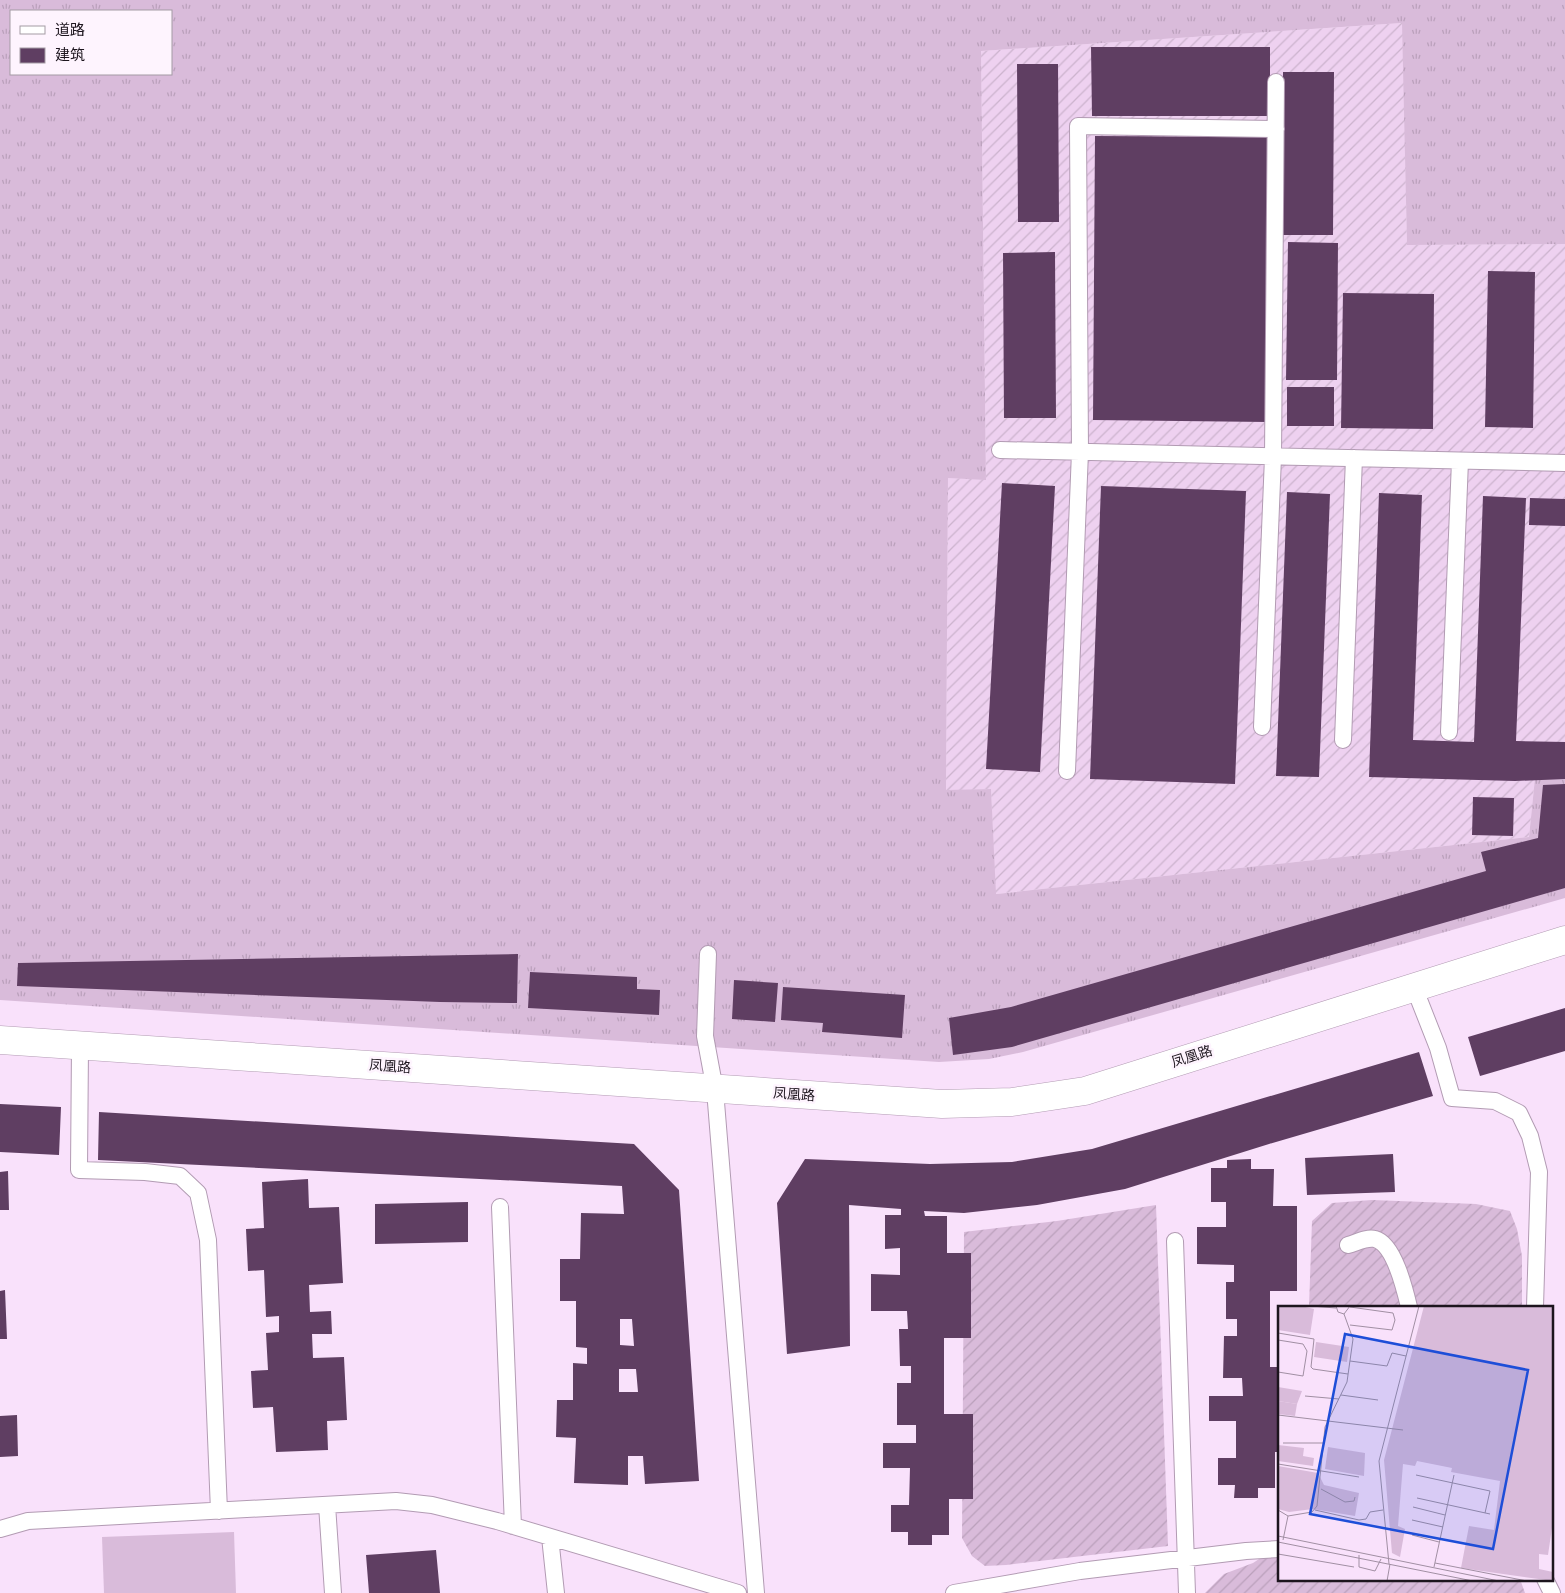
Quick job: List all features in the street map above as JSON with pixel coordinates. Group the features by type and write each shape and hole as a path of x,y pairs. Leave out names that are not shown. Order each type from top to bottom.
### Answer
{"street":[{"name":"凤凰路","path":"0,1040 942,1104 1012,1102 1085,1091 1565,940"}],"lane":[{"path":"1262,726 1273,457 1276,82"},
{"path":"1067,772 1080,452 1078,126 1276,129"},
{"path":"1000,450 1565,463"},
{"path":"1343,740 1354,458"},
{"path":"1449,732 1460,461"},
{"path":"708,954 705,1036 715,1090 756,1593"},
{"path":"1414,987 1438,1048 1452,1098 1495,1101 1519,1114 1530,1136 1539,1172 1535,1306"},
{"path":"80,1046 79,1170 145,1172 180,1176 198,1193 208,1240 218,1511"},
{"path":"500,1206 513,1526"},
{"path":"1348,1245 1374,1239 1381,1242 1387,1248 1397,1266 1409,1306"},
{"path":"1175,1241 1186,1593"},
{"path":"0,1529 28,1521 396,1501 432,1505 513,1526 738,1593"},
{"path":"327,1505 333,1593"},
{"path":"550,1537 556,1593"},
{"path":"954,1593 1080,1571 1246,1551 1278,1549"},
{"path":"1546,1580 1552,1593"}],"shaded area":[{"path":"1403,23 1407,245 1565,244 1565,777 1535,778 1529,837 995,894 991,789 946,791 948,478 986,479 981,51"}],"green space":[{"path":"0,0 1565,0 1565,244 1407,245 1402,23 981,51 986,480 948,478 946,790 991,789 996,894 1529,837 1535,778 1565,777 1565,898 1023,1052 989,1059 939,1062 0,1000"},
{"path":"1372,1200 1476,1204 1510,1211 1517,1229 1522,1256 1522,1306 1309,1306 1312,1221 1332,1203"},
{"path":"1156,1205 1168,1546 985,1566 972,1556 962,1538 964,1232 1057,1221"},
{"path":"234,1532 236,1593 104,1593 102,1537"},
{"path":"1278,1547 1278,1580 1520,1580 1525,1593 1205,1593 1224,1574 1253,1563"}],"building":[{"path":"1091,47 1270,47 1270,116 1092,116"},
{"path":"1017,64 1058,64 1059,222 1018,222"},
{"path":"1283,72 1334,72 1333,235 1282,235"},
{"path":"1095,136 1270,137 1268,422 1093,420"},
{"path":"1288,242 1338,243 1337,380 1286,380"},
{"path":"1055,252 1056,418 1004,418 1003,253"},
{"path":"1488,271 1535,272 1533,428 1485,427"},
{"path":"1343,293 1434,294 1433,429 1341,428"},
{"path":"1287,387 1334,387 1334,426 1287,426"},
{"path":"1002,483 1055,486 1040,772 986,769"},
{"path":"1101,486 1246,491 1235,784 1090,779"},
{"path":"1287,492 1330,494 1319,777 1276,776"},
{"path":"1379,493 1422,495 1413,740 1474,742 1483,496 1526,498 1516,741 1565,742 1565,779 1515,781 1369,777"},
{"path":"1530,498 1565,499 1565,526 1529,525"},
{"path":"1565,784 1565,888 1012,1047 953,1055 949,1018 1011,1007 1486,871 1481,852 1538,838 1543,785"},
{"path":"1473,797 1514,798 1513,836 1472,835"},
{"path":"518,954 517,1003 440,1002 17,986 18,963"},
{"path":"530,972 637,977 637,989 660,990 659,1015 528,1008"},
{"path":"734,980 778,983 775,1022 732,1019"},
{"path":"783,987 905,995 902,1038 822,1032 823,1023 781,1020"},
{"path":"1565,1008 1565,1051 1480,1076 1468,1037"},
{"path":"1419,1052 1433,1096 1125,1189 1037,1205 964,1213 924,1211 925,1216 947,1216 947,1253 971,1253 971,1338 944,1338 944,1414 973,1414 973,1499 949,1499 949,1535 932,1535 932,1545 908,1545 908,1532 891,1532 891,1505 909,1505 910,1468 883,1468 883,1443 916,1443 916,1425 897,1425 897,1383 911,1383 911,1366 900,1366 899,1329 908,1329 907,1311 871,1311 871,1274 900,1275 900,1248 885,1249 885,1215 901,1215 901,1209 849,1205 850,1346 787,1354 777,1203 805,1159 930,1164 1012,1162 1092,1149"},
{"path":"0,1104 61,1107 59,1155 0,1152"},
{"path":"99,1112 634,1144 679,1190 699,1481 645,1484 643,1456 628,1456 628,1485 574,1483 576,1438 556,1437 557,1400 573,1400 573,1363 587,1364 587,1348 576,1347 576,1301 560,1301 560,1259 580,1259 581,1213 624,1214 622,1186 98,1160","holes":["620,1319 632,1319 634,1346 620,1345","619,1369 636,1369 638,1392 619,1392"]},
{"path":"1393,1154 1395,1192 1307,1195 1305,1158"},
{"path":"1251,1159 1251,1169 1274,1169 1273,1206 1297,1206 1297,1291 1270,1291 1270,1367 1278,1367 1278,1452 1275,1452 1275,1488 1258,1488 1258,1498 1234,1498 1235,1485 1218,1485 1218,1458 1236,1458 1236,1421 1209,1421 1209,1396 1243,1396 1242,1378 1223,1378 1224,1336 1237,1336 1237,1319 1226,1319 1226,1282 1234,1282 1234,1265 1197,1264 1197,1227 1226,1227 1226,1202 1211,1202 1211,1168 1227,1168 1227,1160"},
{"path":"8,1171 9,1210 0,1210 0,1172"},
{"path":"308,1179 309,1208 339,1207 343,1283 309,1285 310,1312 331,1311 332,1334 312,1334 313,1358 344,1357 347,1420 327,1421 328,1450 276,1452 273,1407 253,1408 251,1371 268,1370 266,1333 279,1332 279,1316 266,1317 264,1270 248,1271 246,1229 264,1228 262,1182"},
{"path":"468,1202 468,1242 375,1244 375,1204"},
{"path":"5,1290 7,1339 0,1339 0,1291"},
{"path":"17,1415 18,1456 0,1457 0,1416"},
{"path":"436,1550 440,1593 369,1593 366,1555"}]}
